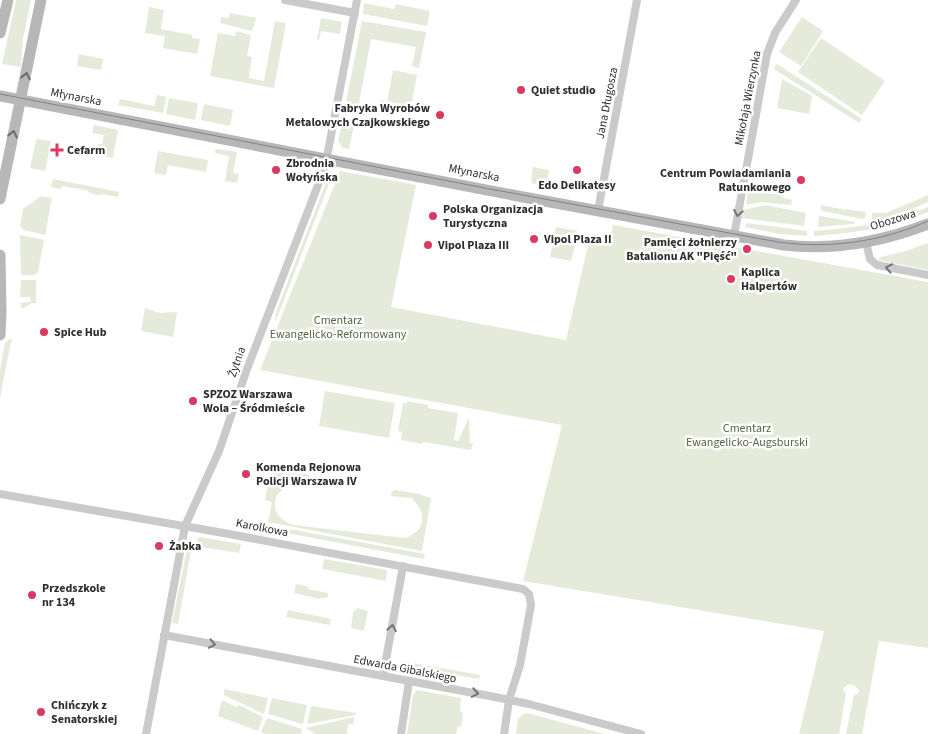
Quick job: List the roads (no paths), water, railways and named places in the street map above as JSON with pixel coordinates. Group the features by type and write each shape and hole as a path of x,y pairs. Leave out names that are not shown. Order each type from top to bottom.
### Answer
{"street":[{"path":"0,33 8,0"},
{"path":"285,0 355,12"},
{"name":"Żytnia","path":"146,734 185,526 219,451 247,368 327,159 357,0"},
{"name":"Jana Długosza","path":"598,211 637,0"},
{"name":"Mikołaja Wierzynka","path":"734,236 767,54 775,33 796,0"},
{"path":"0,199 40,2"},
{"name":"Młynarska","path":"0,96 734,236 807,247 844,246 866,242"},
{"name":"Obozowa","path":"866,242 890,237 928,224"},
{"path":"866,242 870,259 877,265 928,275"},
{"path":"0,256 2,312 0,335"},
{"name":"Karolkowa","path":"0,494 520,587 529,594 531,605 520,664 509,700"},
{"path":"383,676 403,566"},
{"name":"Edwarda Gibalskiego","path":"164,635 509,700 641,734"},
{"path":"401,734 409,681"},
{"path":"504,734 509,700"}],"tram line":[{"path":"0,94 490,189 778,242 816,245 854,242 892,234 928,221"}],"place":[{"name":"Quiet studio","path":"521,90"},
{"name":"Fabryka Wyrobów Metalowych Czajkowskiego","path":"440,115"},
{"name":"Cefarm","path":"57,150"},
{"name":"Zbrodnia Wołyńska","path":"276,170"},
{"name":"Edo Delikatesy","path":"577,170"},
{"name":"Centrum Powiadamiania Ratunkowego","path":"801,180"},
{"name":"Polska Organizacja Turystyczna","path":"433,216"},
{"name":"Vipol Plaza II","path":"534,239"},
{"name":"Vipol Plaza III","path":"428,245"},
{"name":"Pamięci żołnierzy Batalionu AK \"Pięść\"","path":"747,249"},
{"name":"Kaplica Halpertów","path":"731,279"},
{"name":"Spice Hub","path":"44,332"},
{"name":"SPZOZ Warszawa Wola – Śródmieście","path":"193,401"},
{"name":"Komenda Rejonowa Policji Warszawa IV","path":"246,474"},
{"name":"Żabka","path":"159,546"},
{"name":"Przedszkole nr 134","path":"32,595"},
{"name":"Chińczyk z Senatorskiej","path":"41,712"}],"park label":[{"name":"Cmentarz Ewangelicko-Reformowany","path":"338,327"},
{"name":"Cmentarz Ewangelicko-Augsburski","path":"747,435"}]}
